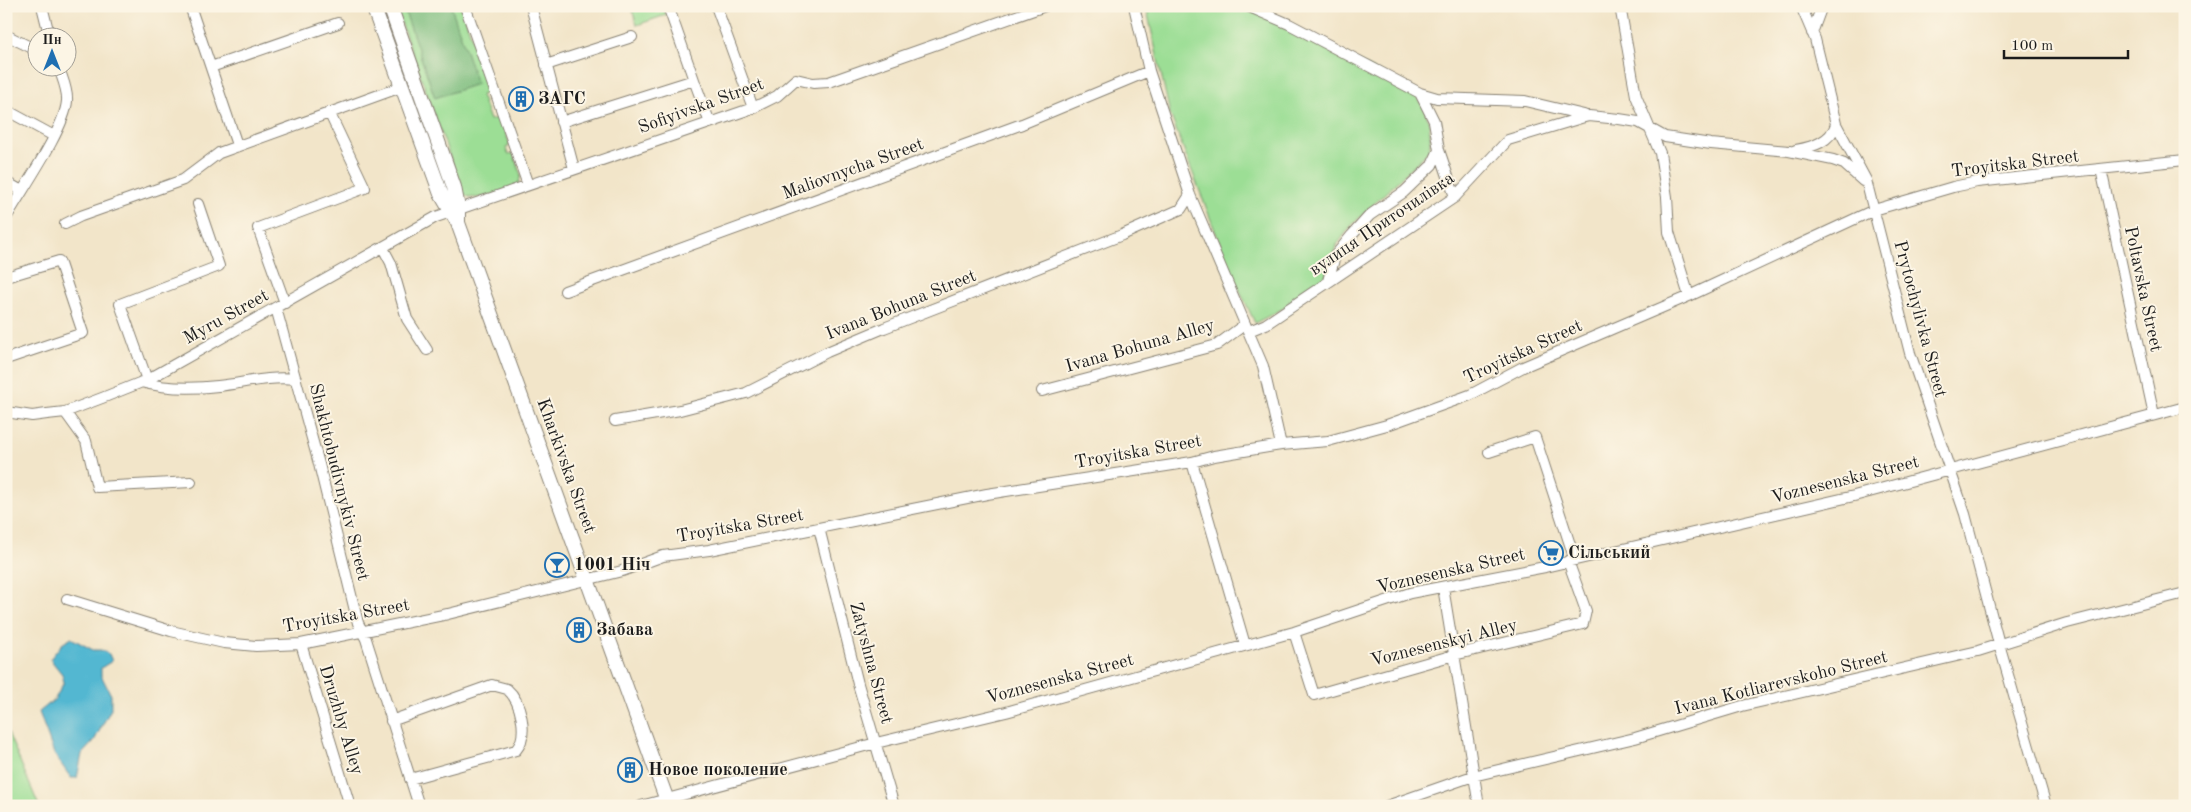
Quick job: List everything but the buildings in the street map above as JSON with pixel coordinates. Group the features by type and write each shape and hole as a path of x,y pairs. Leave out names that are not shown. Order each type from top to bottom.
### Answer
{"street":[{"path":"190,6 237,145"},
{"name":"Kharkivska Street","path":"373,6 440,194 454,210"},
{"name":"Kharkivska Street","path":"390,6 454,187 454,210 458,223 668,802"},
{"path":"465,6 528,185"},
{"path":"531,6 574,169"},
{"path":"668,6 710,123"},
{"name":"Sofiyivska Street","path":"454,210 752,108 777,96 796,79 813,84 829,82 1044,6"},
{"path":"1134,6 1149,71 1190,195 1263,366 1282,445"},
{"path":"1247,6 1289,24 1420,93 1437,98 1525,101 1589,116"},
{"path":"1620,6 1636,96 1642,115 1652,130 1661,162 1667,197 1669,232 1690,296"},
{"name":"Prytochylivka Street","path":"1801,6 1812,33 1836,124 1867,184 1910,353 1965,514 1999,644 2046,806"},
{"path":"1812,33 1822,6"},
{"path":"41,7 47,28"},
{"path":"719,7 752,108"},
{"path":"211,67 338,23"},
{"path":"6,35 28,46"},
{"path":"546,64 632,37"},
{"name":"Maliovnycha Street","path":"565,291 1022,124 1149,71"},
{"path":"6,218 61,122 67,103 61,78"},
{"path":"561,122 694,80"},
{"path":"65,224 81,216 183,180 210,157 237,145 401,87"},
{"path":"1420,93 1434,121 1439,150 1456,197"},
{"path":"6,110 54,136"},
{"name":"Shakhtobudivnykiv Street","path":"330,112 365,188 258,228 280,305 296,380 358,623 419,806"},
{"name":"вулиця Приточилівка","path":"1247,328 1266,324 1456,197 1508,140 1589,116 1633,121 1665,137 1789,151 1839,162 1867,184"},
{"path":"1789,151 1807,148 1825,140 1834,131 1836,124"},
{"path":"1328,281 1335,256 1352,235 1370,215 1419,179 1432,165 1439,150"},
{"name":"Troyitska Street","path":"67,599 171,631 224,643 256,646 301,644 448,614 586,578 633,568 663,556 709,550 987,494 1192,462 1214,456 1282,445 1344,438 1424,412 1470,394 1531,363 1690,296 1874,210 1953,186 1977,182 2185,160"},
{"name":"Poltavska Street","path":"2100,169 2154,415"},
{"path":"6,182 22,191"},
{"name":"Ivana Bohuna Street","path":"615,421 680,410 746,393 859,338 1122,235 1181,209 1190,195"},
{"path":"198,204 220,266 120,304 144,381 184,388 272,377 296,380"},
{"name":"Myru Street","path":"6,412 32,416 65,412 144,381 454,210"},
{"path":"383,248 391,263 407,320 427,350"},
{"path":"6,277 58,261 83,333 6,360"},
{"name":"Ivana Bohuna Alley","path":"1042,391 1217,344 1247,328"},
{"name":"Voznesenska Street","path":"641,806 668,802 876,743 1006,712 1294,632 1383,601 1572,561 1854,496 2185,406"},
{"path":"65,412 86,441 97,487 191,482"},
{"path":"1489,452 1535,437 1572,561"},
{"path":"1192,462 1245,645"},
{"name":"Zatyshna Street","path":"819,528 858,684 894,806"},
{"name":"Voznesenskyi Alley","path":"1294,632 1314,695 1454,655 1583,624 1586,611 1572,561"},
{"path":"1442,587 1479,806"},
{"name":"Ivana Kotliarevskoho Street","path":"1387,806 1473,776 1635,738 1742,706 1999,644 2067,623 2185,593"},
{"name":"Druzhby Alley","path":"301,644 350,806"},
{"path":"391,721 492,686 507,689 516,701 523,731 520,746 516,750 410,780"}],"green space":[{"path":"395,6 461,6 490,91 481,95 490,120 500,117 510,145 506,148 508,154 513,153 521,175 518,185 482,197 468,197 463,193"},
{"path":"403,6 451,6 477,84 435,98"},
{"path":"663,6 666,15 637,25 631,7"},
{"path":"1146,6 1253,6 1412,90 1422,103 1428,118 1430,134 1429,151 1352,225 1336,246 1325,277 1284,308 1255,323 1231,272 1170,114"},
{"path":"6,728 39,806 12,806 6,788"}],"water":[{"path":"71,638 93,650 101,650 109,654 112,661 101,668 101,675 111,695 111,709 94,741 82,754 77,778 71,778 54,754 39,712 55,699 64,682 62,674 50,659 62,644"}],"place":[{"name":"ЗАГС","path":"521,99"},
{"name":"Сільський","path":"1551,553"},
{"name":"1001 Ніч","path":"557,565"},
{"name":"Забава","path":"579,630"},
{"name":"Новое поколение","path":"630,770"}]}
